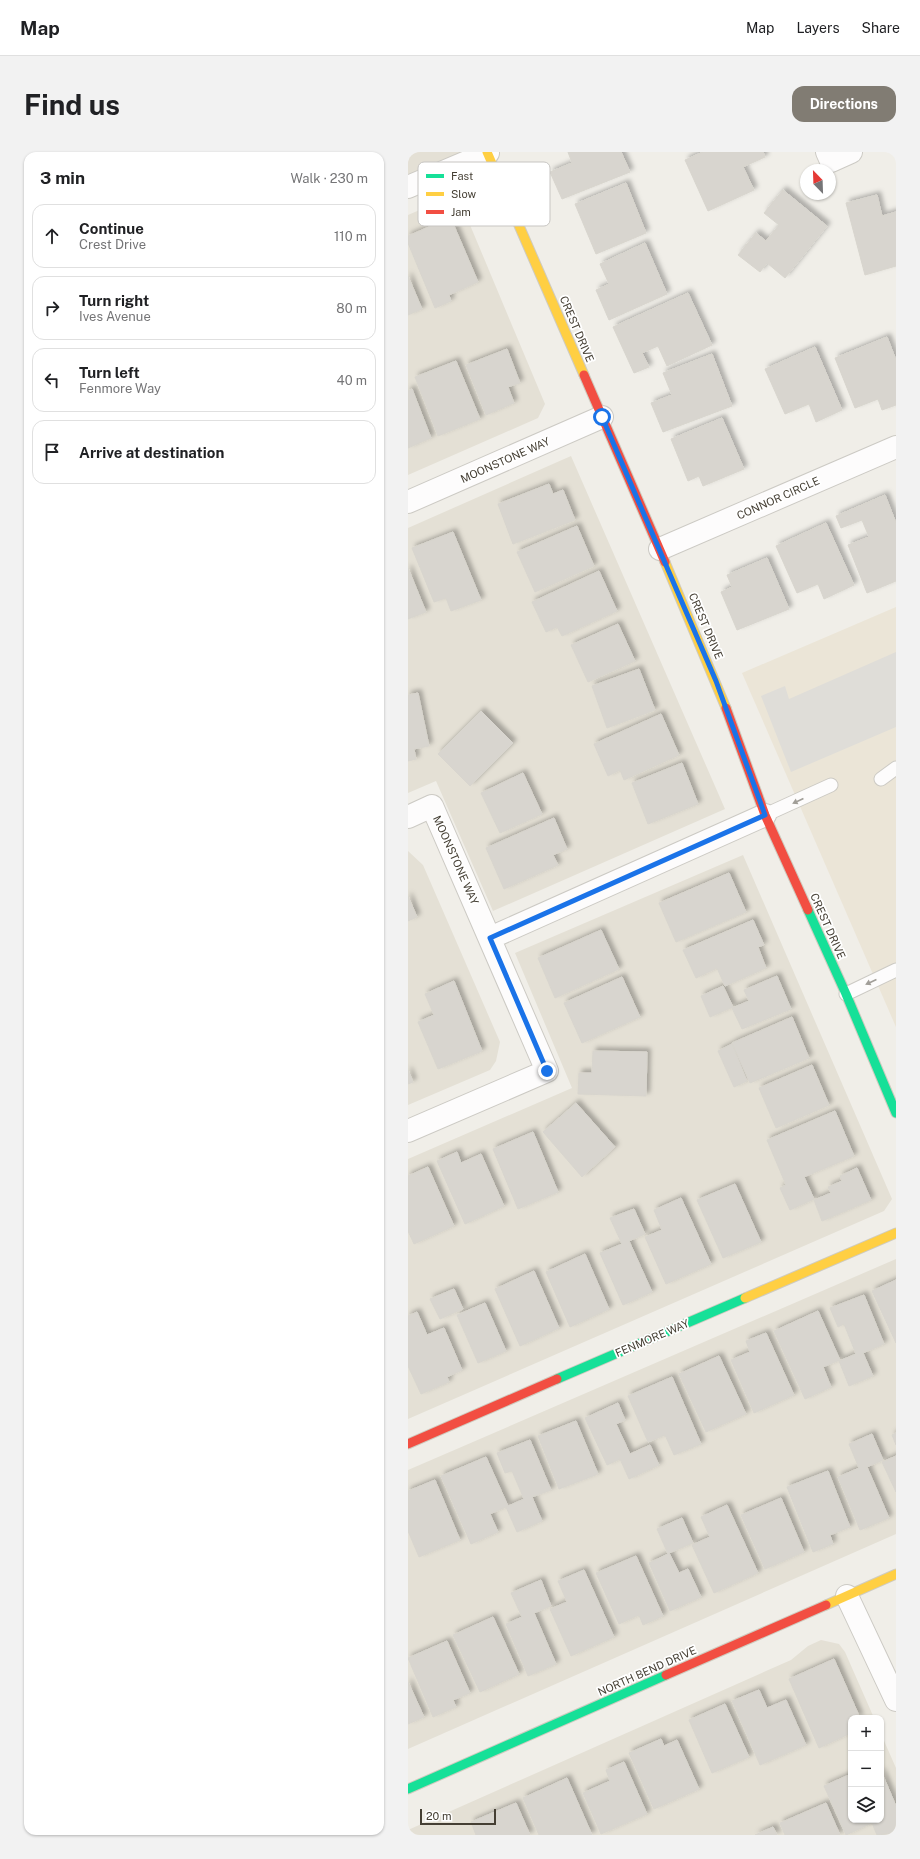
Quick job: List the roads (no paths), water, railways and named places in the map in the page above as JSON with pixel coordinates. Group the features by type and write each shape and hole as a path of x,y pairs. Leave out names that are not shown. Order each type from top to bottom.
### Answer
{"street":[{"path":"465,162 488,152"},
{"name":"CREST DRIVE","path":"488,152 492,162"},
{"path":"827,152 831,161 851,152"},
{"path":"408,187 418,183"},
{"name":"CREST DRIVE","path":"520,226 716,681 765,815 846,994 896,1113"},
{"name":"MOONSTONE WAY","path":"408,502 602,417"},
{"name":"CONNOR CIRCLE","path":"660,550 896,447"},
{"name":"MOONSTONE WAY","path":"408,817 432,806 490,938"},
{"path":"408,1131 547,1071 490,938 765,815"},
{"name":"FENMORE WAY","path":"408,1444 896,1233"},
{"name":"NORTH BEND DRIVE","path":"408,1789 896,1574"},
{"path":"847,1596 896,1700"}],"lane":[{"path":"881,778 896,768"},
{"path":"765,815 832,786"},
{"path":"846,994 896,970"}]}
